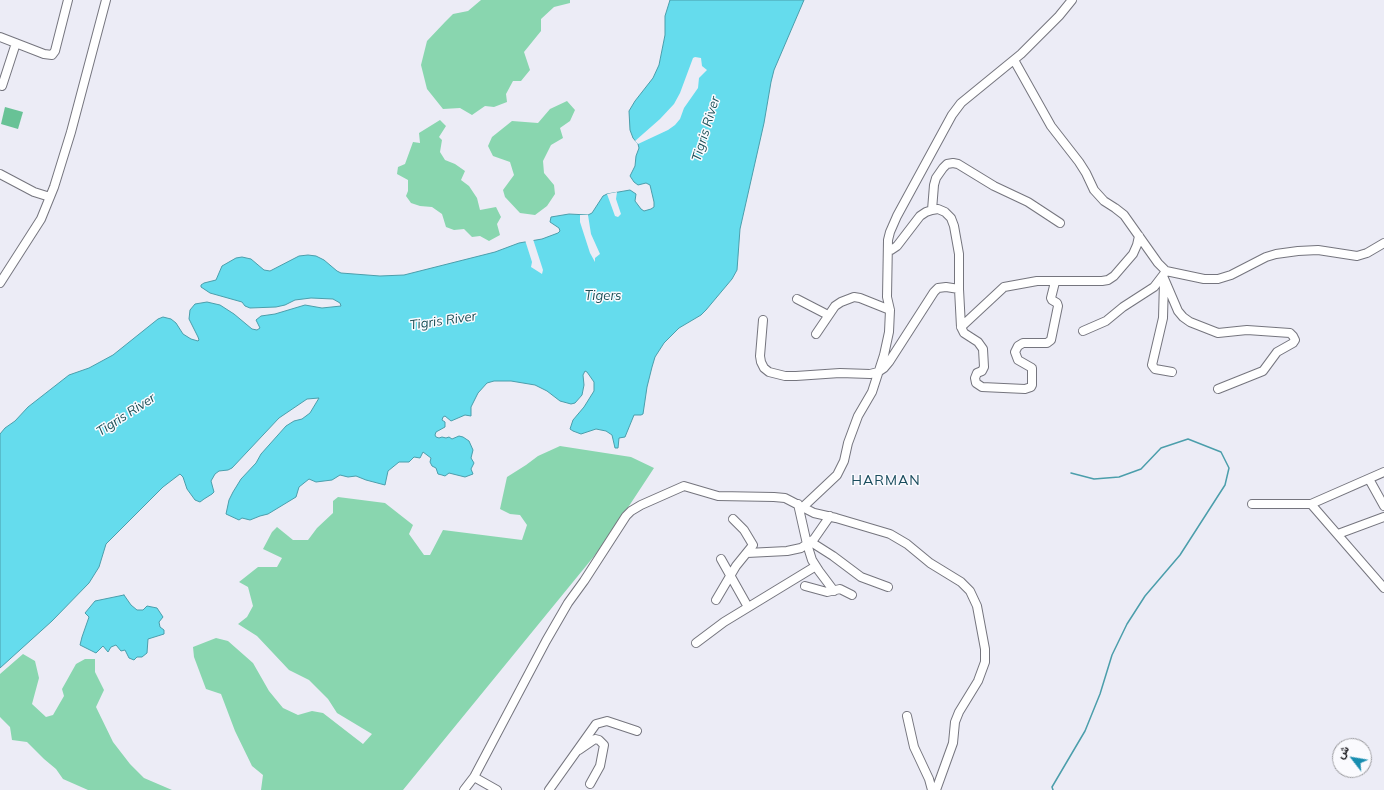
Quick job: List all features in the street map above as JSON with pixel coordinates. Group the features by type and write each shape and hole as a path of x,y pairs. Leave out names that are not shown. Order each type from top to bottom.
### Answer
{"street":[{"path":"0,38 44,54 52,55 55,51 68,0"},
{"path":"0,283 41,219 50,197 71,132 106,0"},
{"path":"801,506 837,475 844,462 848,443 858,416 872,392 887,344 890,310 887,297 888,240 893,224 952,115 961,103 1014,60 1059,16 1072,0"},
{"path":"2,86 16,43"},
{"path":"1014,60 1051,126 1079,162 1094,190 1104,201 1124,215 1158,263 1178,311 1183,317 1190,322 1218,333 1247,330 1290,333 1293,336 1295,340 1293,344 1277,352 1263,371 1218,389"},
{"path":"932,210 933,190 936,178 947,164 953,163 958,164 994,186 1028,202 1060,222"},
{"path":"0,174 34,192 50,197"},
{"path":"888,248 892,250 897,246 920,216 932,210 938,209 951,218 959,254 961,327 964,333 978,342 983,350 984,367 983,370 976,375 975,380 977,385 982,387 1028,389 1032,385 1033,371 1030,367 1018,360 1015,352 1018,346 1023,343 1047,343 1051,340 1058,305 1051,298 1055,282"},
{"path":"961,327 1004,287 1028,282 1102,282 1111,279 1133,254 1139,236"},
{"path":"1164,275 1204,279 1218,278 1231,275 1266,257 1276,254 1318,250 1357,256 1367,253 1384,243"},
{"path":"1083,331 1106,321 1123,306 1154,287 1164,275"},
{"path":"1164,275 1163,322 1152,365 1155,369 1172,372"},
{"path":"763,320 760,356 764,368 769,372 780,375 796,376 840,373 870,374 878,372 889,362 938,288 946,287 959,289"},
{"path":"816,334 834,306 854,297 890,310"},
{"path":"798,299 828,315"},
{"path":"1252,504 1311,504 1384,472"},
{"path":"1369,479 1384,506"},
{"path":"464,790 474,776 546,640 568,603 621,524 631,511 684,486 718,496 780,497 791,500 814,513 830,516 890,534 902,540 930,563 961,582 970,591 975,601 985,649 985,662 978,681 959,712 955,722 953,743 936,790"},
{"path":"1311,504 1384,588"},
{"path":"801,506 809,543 816,566 834,591"},
{"path":"747,553 787,551 801,548 809,543 830,516"},
{"path":"1338,534 1384,517"},
{"path":"716,600 730,576 752,546 752,543 733,519"},
{"path":"809,543 833,556 861,577 888,587"},
{"path":"721,559 748,607"},
{"path":"696,643 718,626 816,566"},
{"path":"804,586 827,592 840,589 852,595"},
{"path":"907,716 914,747 929,779 932,790"},
{"path":"549,790 593,727 599,722 611,721 636,731"},
{"path":"576,752 595,739 599,740 604,745 600,766 590,784"},
{"path":"474,776 497,790"}],"green space":[{"path":"481,0 570,0 570,3 554,7 541,19 541,31 524,52 530,70 521,81 513,81 506,94 507,102 494,107 485,106 472,115 460,108 443,109 427,89 421,65 427,41 453,14 468,11"},
{"path":"567,101 575,110 570,121 560,128 563,138 551,145 543,161 544,173 554,185 555,194 547,206 535,215 520,213 505,197 503,190 514,175 510,162 493,156 488,146 492,137 512,121 538,123 550,109"},
{"path":"5,107 23,112 18,129 1,124"},
{"path":"440,120 446,126 439,137 442,140 440,152 445,160 455,164 465,171 461,180 469,186 477,198 480,210 496,207 501,217 497,224 500,235 489,241 480,236 472,237 464,229 454,230 446,227 442,214 432,207 420,206 411,203 406,196 408,191 408,180 397,174 398,167 405,164 413,142 420,143 419,133"},
{"path":"560,446 631,457 654,468 604,544 403,790 261,790 263,775 252,766 235,731 221,694 206,689 194,657 193,647 216,638 228,641 253,663 269,691 283,708 298,715 312,711 323,713 363,744 372,734 337,713 328,699 309,680 289,670 257,636 238,624 247,617 253,606 248,587 239,582 258,567 277,567 282,558 263,549 272,532 277,527 293,540 308,540 317,528 333,513 333,501 338,497 385,503 413,525 409,534 424,555 430,555 443,530 522,540 527,525 520,515 510,514 500,509 507,477 538,456"},
{"path":"23,654 35,661 39,678 32,704 46,717 53,715 64,696 62,689 76,664 85,659 95,659 95,672 104,690 96,707 113,742 130,764 144,778 172,790 88,790 63,779 56,769 27,742 12,740 10,727 0,717 0,674"}],"water":[{"name":"Tigers","path":"670,0 804,0 774,70 771,82 764,123 740,229 737,270 732,279 701,315 679,328 664,343 655,357 652,367 643,414 634,415 625,437 619,438 618,448 615,448 612,435 606,431 596,429 581,434 570,429 573,420 584,407 594,391 594,382 587,372 585,371 583,375 584,385 582,395 575,403 571,404 560,401 547,391 535,385 511,381 494,381 487,383 478,393 471,407 471,416 465,415 451,421 445,416 443,417 442,420 445,422 445,427 436,432 435,435 439,438 449,437 452,439 459,436 469,441 473,450 471,458 474,463 471,469 473,474 465,477 449,473 445,476 438,474 436,468 432,466 430,462 431,458 423,452 420,458 414,457 409,462 399,462 388,471 385,485 356,476 348,477 340,475 332,480 316,482 309,479 299,487 296,497 268,514 250,520 242,518 239,520 226,514 229,500 233,492 241,479 256,463 261,454 286,426 294,421 302,419 310,413 319,398 307,399 279,418 232,468 219,471 215,474 211,481 214,492 200,502 195,500 187,489 183,477 180,474 163,487 106,544 99,567 89,583 52,621 0,668 0,434 5,428 15,421 28,407 69,375 89,368 113,355 158,319 163,317 171,319 176,323 183,334 198,341 198,337 189,319 190,310 195,304 207,302 220,305 252,329 257,330 260,328 256,320 261,316 275,314 305,305 322,308 341,306 340,303 333,299 311,298 295,300 285,305 276,307 250,308 245,306 242,302 210,293 201,287 204,283 216,280 222,266 236,258 242,257 251,259 264,270 270,271 299,256 308,255 316,256 324,260 341,273 380,276 404,275 495,252 519,243 542,239 558,233 560,231 559,228 550,222 551,217 569,214 588,215 592,213 603,196 607,194 630,190 636,194 635,201 641,209 644,211 651,209 654,207 654,202 650,185 646,183 638,185 630,176 635,166 639,148 630,130 629,111 653,78 659,65 665,35 665,16"},
{"path":"124,595 131,605 137,610 143,610 147,606 157,608 163,617 159,622 160,627 164,630 164,634 148,639 147,653 142,657 137,657 134,660 129,658 125,650 121,651 116,645 111,647 108,652 103,646 96,653 80,645 89,617 85,613 95,601"}],"pier":[{"path":"693,58 701,58 702,66 707,70 699,78 698,88 684,108 680,119 668,130 638,144 635,141 660,119 674,104 680,93"},
{"path":"617,192 616,199 621,214 618,217 615,216 607,194"},
{"path":"580,215 588,215 591,234 600,254 595,258 595,262 590,253 580,222"},
{"path":"533,239 543,270 542,274 531,267 532,262 525,240"}],"waterway":[{"path":"1053,790 1052,787 1085,731 1100,694 1112,655 1127,624 1145,596 1180,555 1225,485 1229,468 1221,452 1188,439 1161,448 1141,469 1119,477 1094,479 1071,473"}],"district":[{"name":"HARMAN","path":"886,481"}],"water label":[{"name":"Tigris River","path":"706,129"},
{"name":"Tigris River","path":"443,321"},
{"name":"Tigris River","path":"126,415"}]}
